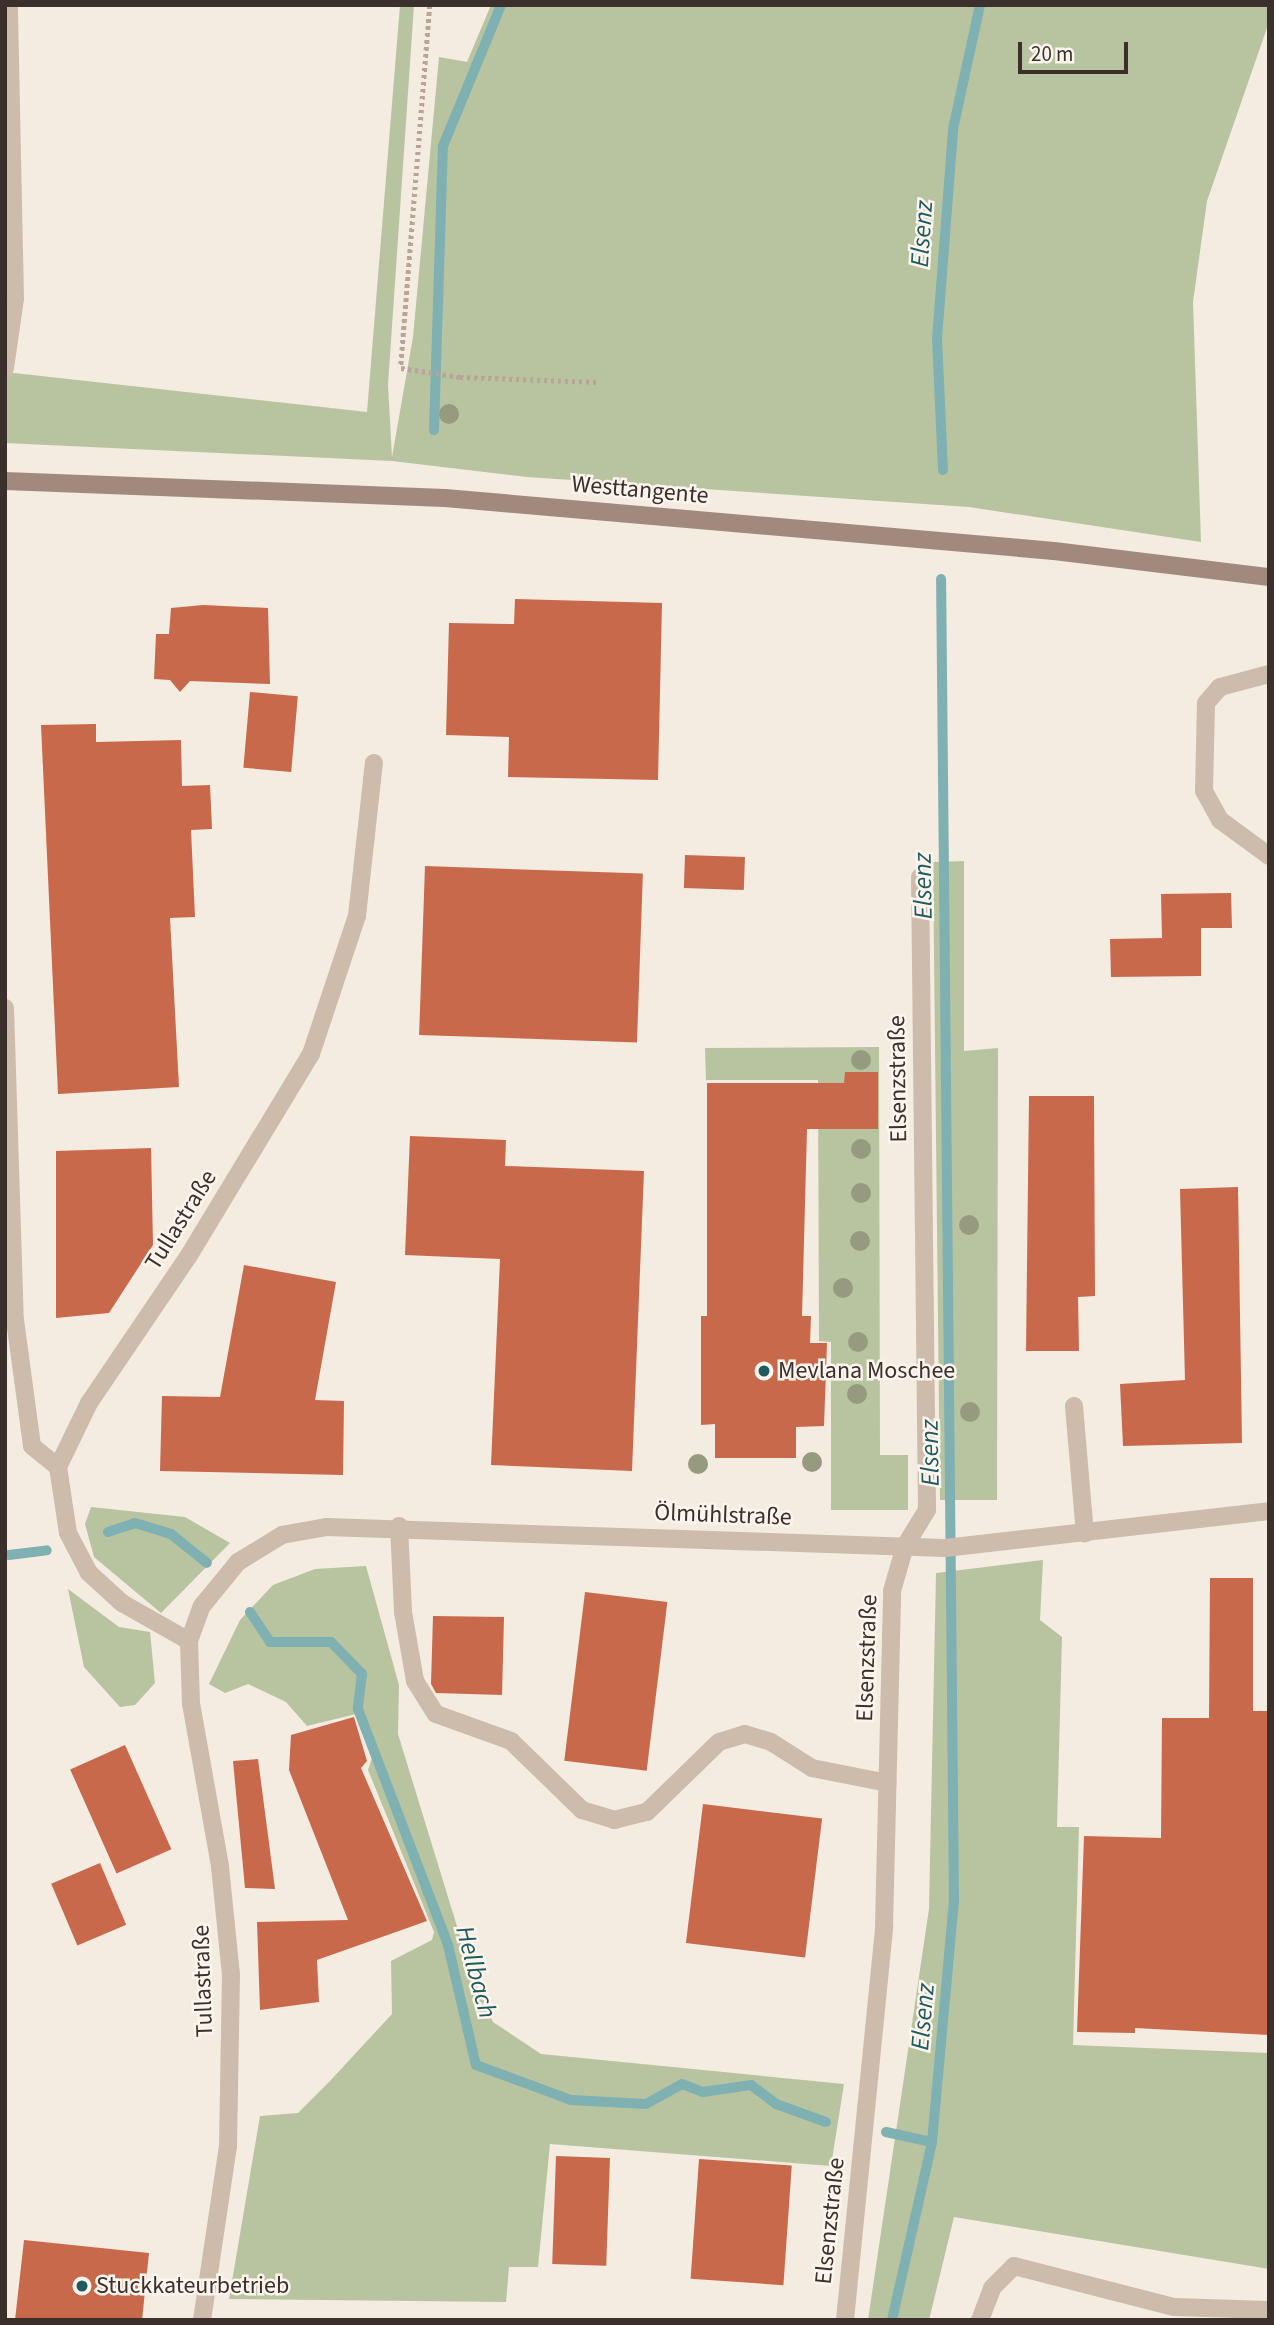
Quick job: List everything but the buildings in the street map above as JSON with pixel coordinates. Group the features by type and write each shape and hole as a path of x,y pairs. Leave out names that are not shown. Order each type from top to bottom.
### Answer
{"main road":[{"name":"Westtangente","path":"5,481 444,498 1054,551 1269,578"}],"street":[{"path":"5,368 15,299 9,5"},
{"path":"1269,674 1220,687 1206,704 1204,791 1220,820 1269,856"},
{"name":"Tullastraße","path":"58,1467 89,1403 188,1257 311,1054 357,916 374,764"},
{"name":"Elsenzstraße","path":"845,2320 884,1926 892,1591 905,1546 927,1510 920,877"},
{"path":"5,1008 15,1320 32,1446 58,1467 68,1533 89,1573 122,1603 189,1641"},
{"path":"1074,1406 1085,1534"},
{"name":"Ölmühlstraße","path":"202,1606 238,1562 282,1535 327,1527 399,1526 945,1548 1008,1544 1269,1511"},
{"path":"399,1526 402,1612 415,1681 436,1714 511,1741 582,1810 614,1820 647,1812 719,1742 745,1734 771,1742 812,1768 888,1783"},
{"name":"Tullastraße","path":"202,1606 189,1641 191,1704 220,1866 231,1975 228,2146 202,2320"},
{"path":"979,2320 992,2288 1014,2266 1174,2307 1269,2310"}],"path":[{"path":"429,5 401,368 460,377 599,382"}],"green space":[{"path":"400,5 414,5 388,385 392,457 413,337 439,57 467,62 491,5 1269,5 1269,22 1207,201 1193,302 1201,542 969,507 527,477 392,461 5,443 5,372 367,412"},
{"path":"964,861 964,1051 998,1048 997,1500 940,1500 933,862"},
{"path":"879,1047 880,1455 908,1455 908,1510 831,1510 831,1342 819,1341 818,1080 706,1080 705,1048"},
{"path":"91,1507 185,1517 230,1543 161,1613 94,1557 85,1524"},
{"path":"1043,1560 1040,1620 1062,1637 1057,1827 1079,1827 1073,2045 1269,2053 1269,2269 954,2217 929,2320 868,2320 929,1909 936,1573"},
{"path":"366,1566 399,1685 398,1734 471,1972 493,2022 541,2054 844,2084 831,2166 550,2144 538,2267 509,2267 506,2302 229,2299 260,2116 298,2113 330,2081 392,2014 391,1961 432,1940 434,1932 368,1770 372,1758 356,1714 307,1726 286,1702 248,1684 225,1693 209,1684 240,1620 273,1585 315,1569"},
{"path":"68,1589 119,1627 150,1632 155,1683 135,1705 120,1707 84,1667"}],"waterway":[{"path":"434,430 443,146 501,5"},
{"name":"Elsenz","path":"943,470 937,339 953,129 980,5"},
{"name":"Elsenz","path":"892,2320 932,2142 954,1901 941,579"},
{"name":"Hellbach","path":"108,1532 135,1523 171,1534 207,1563"},
{"name":"Hellbach","path":"9,1555 47,1550"},
{"name":"Hellbach","path":"250,1612 270,1642 331,1642 362,1674 358,1709 448,1945 476,2065 571,2100 646,2104 682,2084 703,2092 751,2085 776,2104 826,2122"},
{"name":"Hellbach","path":"886,2132 932,2142"}],"place":[{"name":"Mevlana Moschee","path":"764,1371"},
{"name":"Stuckkateurbetrieb","path":"82,2286"}]}
